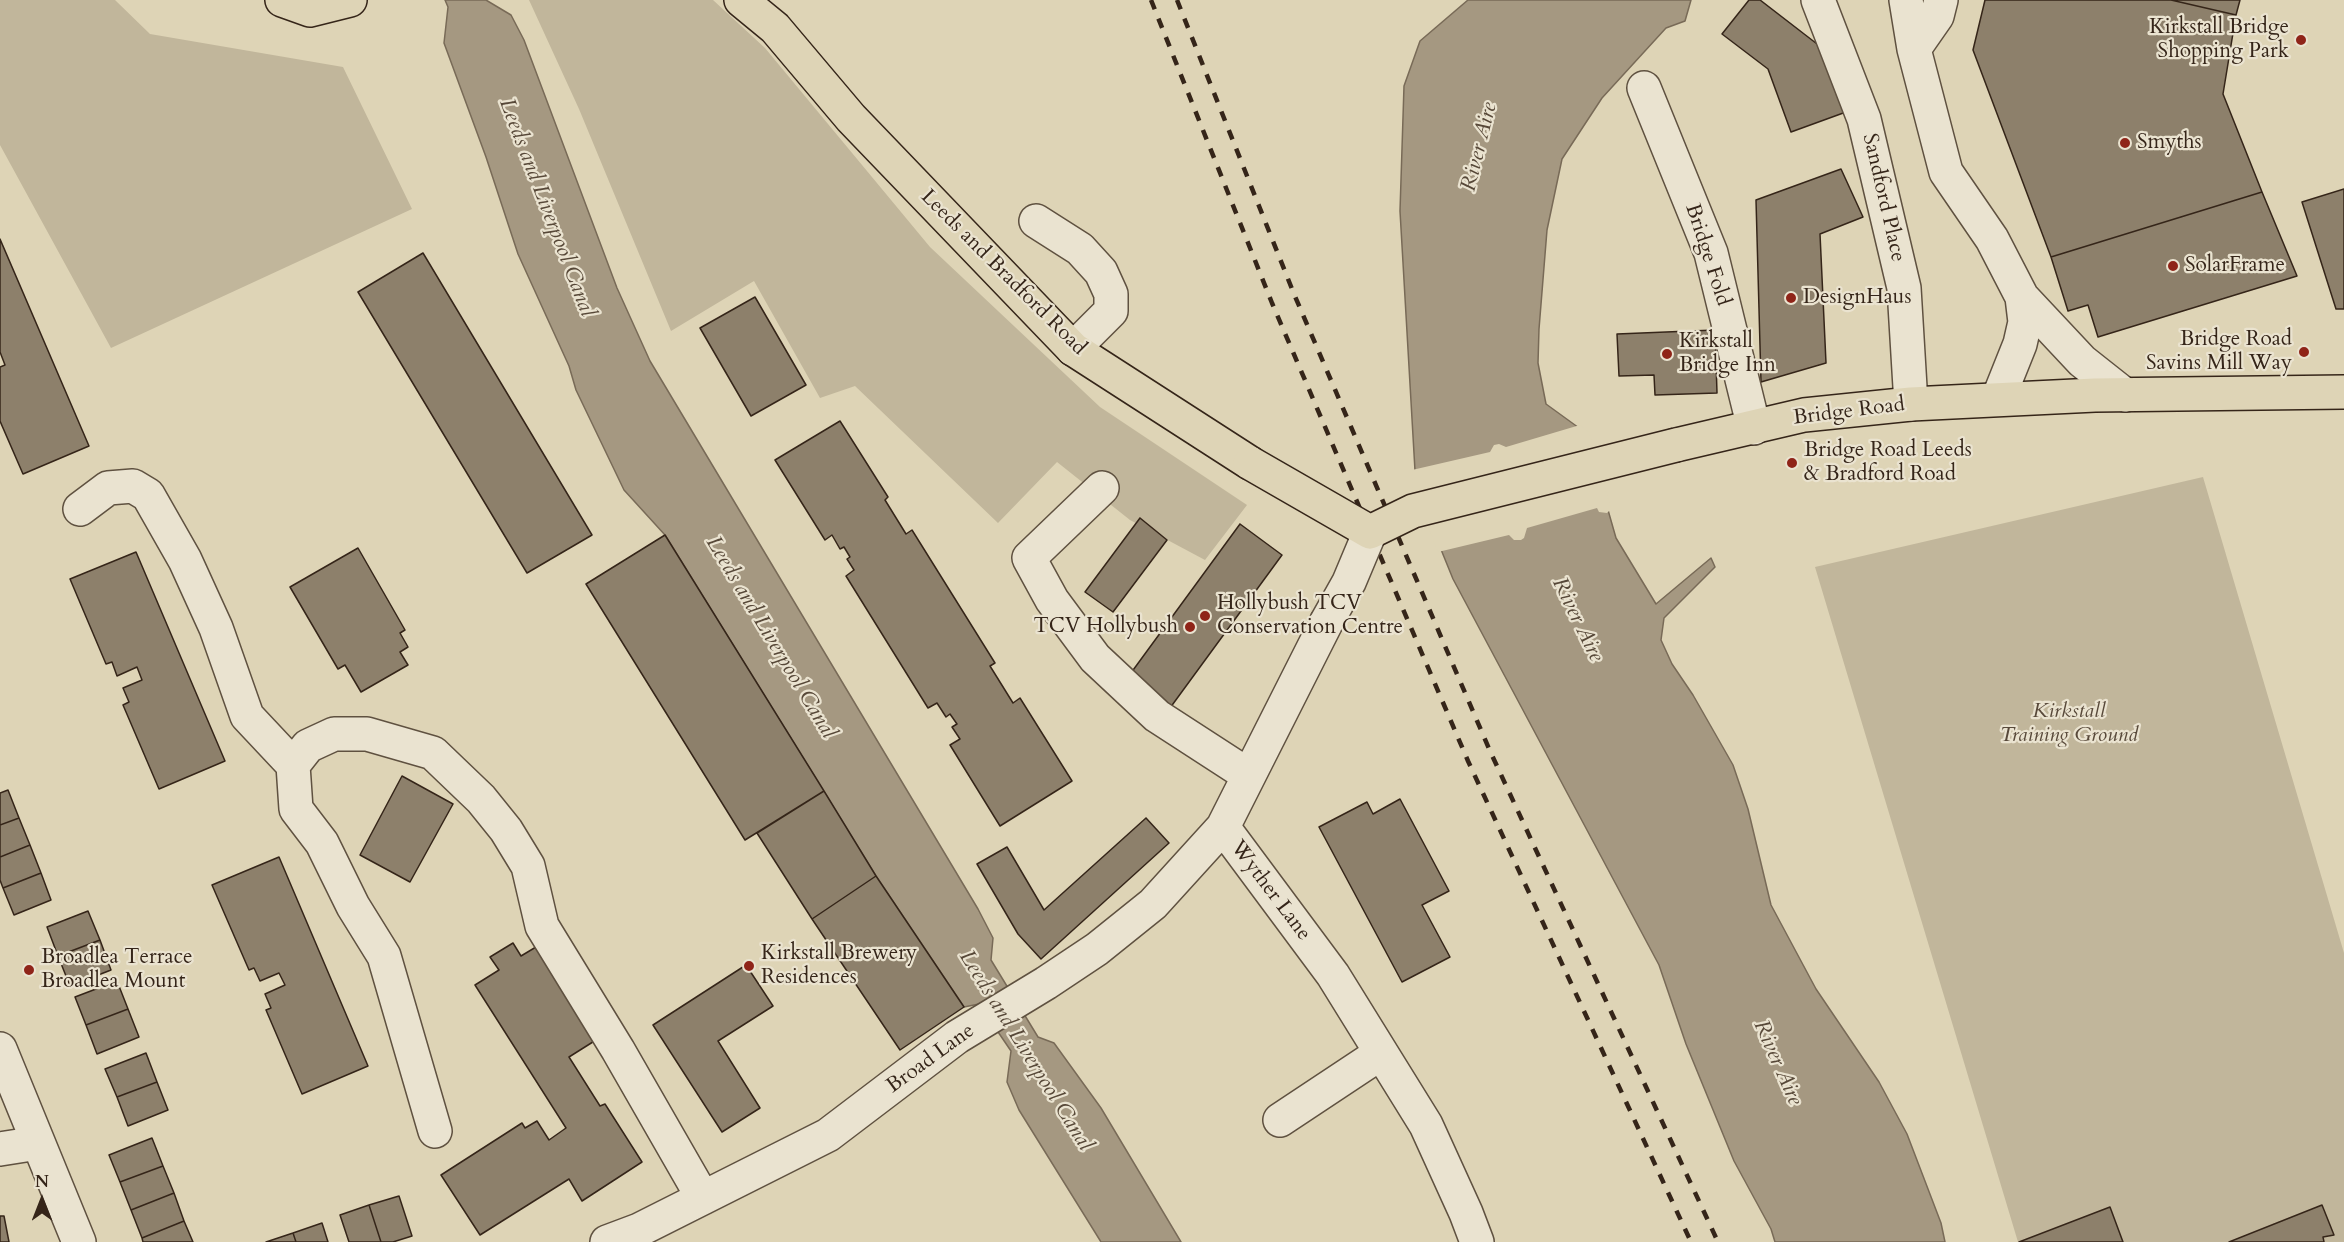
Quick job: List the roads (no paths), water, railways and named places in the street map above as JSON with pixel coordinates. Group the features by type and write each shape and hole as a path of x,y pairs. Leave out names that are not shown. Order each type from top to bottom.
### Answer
{"main road":[{"path":"282,0 310,10 350,0"},
{"name":"Leeds and Bradford Road","path":"741,0 774,28 851,118 1073,349 1250,464 1370,532"},
{"name":"Bridge Road","path":"1370,532 1413,511 1804,415 1911,404 1998,399 2126,394 2342,393"}],"street":[{"name":"Sandford Place","path":"1818,0 1864,119 1904,288 1911,404"},
{"path":"1906,0 1914,49 1946,172 1992,239 2022,297 2082,361 2126,394"},
{"path":"1914,49 1937,16 1941,0"},
{"name":"Bridge Fold","path":"1644,88 1711,253 1754,428"},
{"path":"1036,220 1080,249 1101,272 1111,294 1111,311 1073,349"},
{"path":"1998,399 2020,344 2025,322 2022,297"},
{"path":"80,509 108,488 133,486 148,495 185,560 216,628 247,716 293,765 296,809 322,843 353,906 384,956 435,1131"},
{"path":"1102,488 1029,558 1052,600 1095,658 1157,716 1248,775"},
{"name":"Wyther Lane","path":"1370,532 1349,582 1222,827 1333,975 1426,1125 1477,1242"},
{"path":"293,765 308,746 334,734 367,734 433,753 481,799 506,830 528,866 542,926 618,1050 703,1198"},
{"name":"Broad Lane","path":"607,1242 639,1230 828,1135 957,1037 1097,949 1153,904 1222,827"},
{"path":"0,1049 79,1242"},
{"path":"1281,1120 1381,1053"},
{"path":"0,1149 38,1143"}],"water":[{"name":"Leeds and Liverpool Canal","path":"445,0 486,0 511,15 524,40 617,288 650,361 978,909 993,938 991,960 1038,1037 1054,1043 1101,1108 1181,1242 1101,1242 1019,1110 1007,1082 1011,1051 979,1004 964,1007 876,876 665,535 624,490 576,390 569,366 518,254 486,157 444,43 448,7"},
{"name":"River Aire","path":"1468,0 1691,0 1685,21 1666,28 1602,98 1562,159 1547,230 1539,329 1538,363 1546,404 1586,433 1616,538 1656,604 1711,558 1715,567 1664,618 1661,640 1672,664 1693,695 1733,765 1748,809 1771,905 1816,989 1879,1082 1907,1134 1941,1223 1945,1242 1775,1242 1771,1229 1734,1161 1686,1044 1659,965 1453,579 1416,488 1400,211 1404,86 1420,41"}],"railway":[{"path":"1151,0 1272,303 1468,761 1691,1242"},
{"path":"1177,0 1294,294 1490,751 1718,1242"}],"place":[{"name":"Kirkstall Bridge Shopping Park","path":"2301,40"},
{"name":"Smyths","path":"2125,143"},
{"name":"SolarFrame","path":"2173,266"},
{"name":"DesignHaus","path":"1791,298"},
{"name":"Bridge Road Savins Mill Way","path":"2304,352"},
{"name":"Kirkstall Bridge Inn","path":"1667,354"},
{"name":"Bridge Road Leeds & Bradford Road","path":"1792,463"},
{"name":"Hollybush TCV Conservation Centre","path":"1205,616"},
{"name":"TCV Hollybush","path":"1190,627"},
{"name":"Kirkstall Brewery Residences","path":"749,966"},
{"name":"Broadlea Terrace Broadlea Mount","path":"29,970"}],"park label":[{"name":"Kirkstall Training Ground","path":"2069,724"}]}
